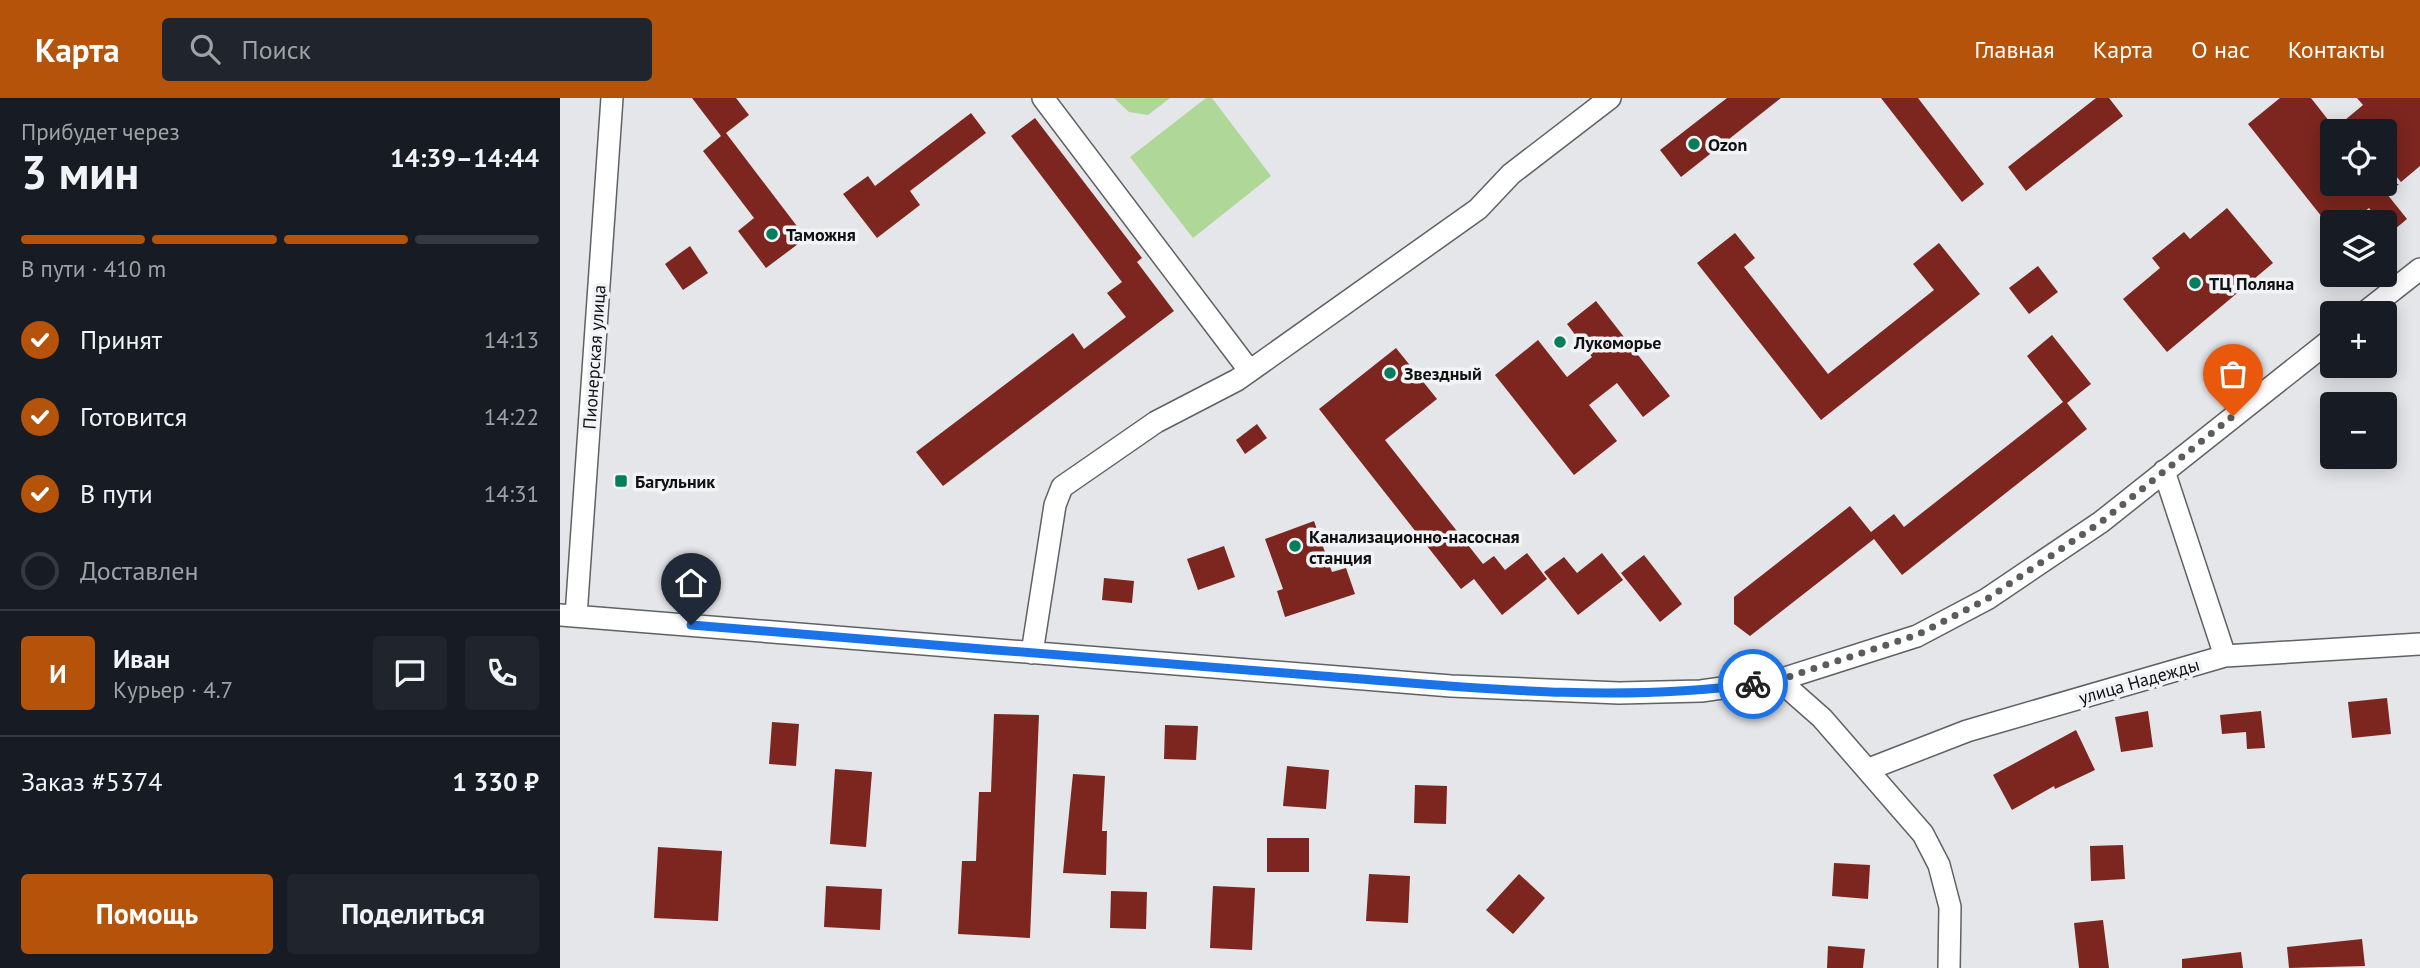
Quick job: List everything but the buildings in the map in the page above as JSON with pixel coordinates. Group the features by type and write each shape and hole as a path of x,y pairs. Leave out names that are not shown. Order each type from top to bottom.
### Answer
{"street":[{"name":"Пионерская улица","path":"568,616 612,98"},
{"path":"1043,98 1250,370"},
{"path":"1032,653 1055,505 1062,487 1156,422 1237,380 1478,209 1511,174 1610,98"},
{"path":"2379,301 2420,269"},
{"path":"568,616 1451,686 1619,693 1701,691 1779,680 1917,635 1987,599 2101,522 2320,348"},
{"path":"2164,471 2225,656"},
{"name":"улица Надежды","path":"1869,769 1967,731 2225,656 2420,643"},
{"path":"1779,680 1822,718 1923,834 1939,865 1950,907 1949,968"}],"green space":[{"path":"1114,98 1170,98 1148,115 1129,112"},
{"path":"1206,98 1212,98 1271,176 1193,238 1130,157"}],"way so far":[{"path":"1753,684 1779,680 1917,635 1987,599 2101,522 2233,416"}],"place":[{"name":"Ozon","path":"1694,144"},
{"name":"Таможня","path":"772,234"},
{"name":"ТЦ Поляна","path":"2195,283"},
{"name":"Лукоморье","path":"1560,342"},
{"name":"Звездный","path":"1390,373"},
{"name":"Багульник","path":"621,481"},
{"name":"Канализационно-насосная станция","path":"1295,546"}],"route":[{"path":"691,625 1451,686 1619,693 1701,691 1753,684"}]}
